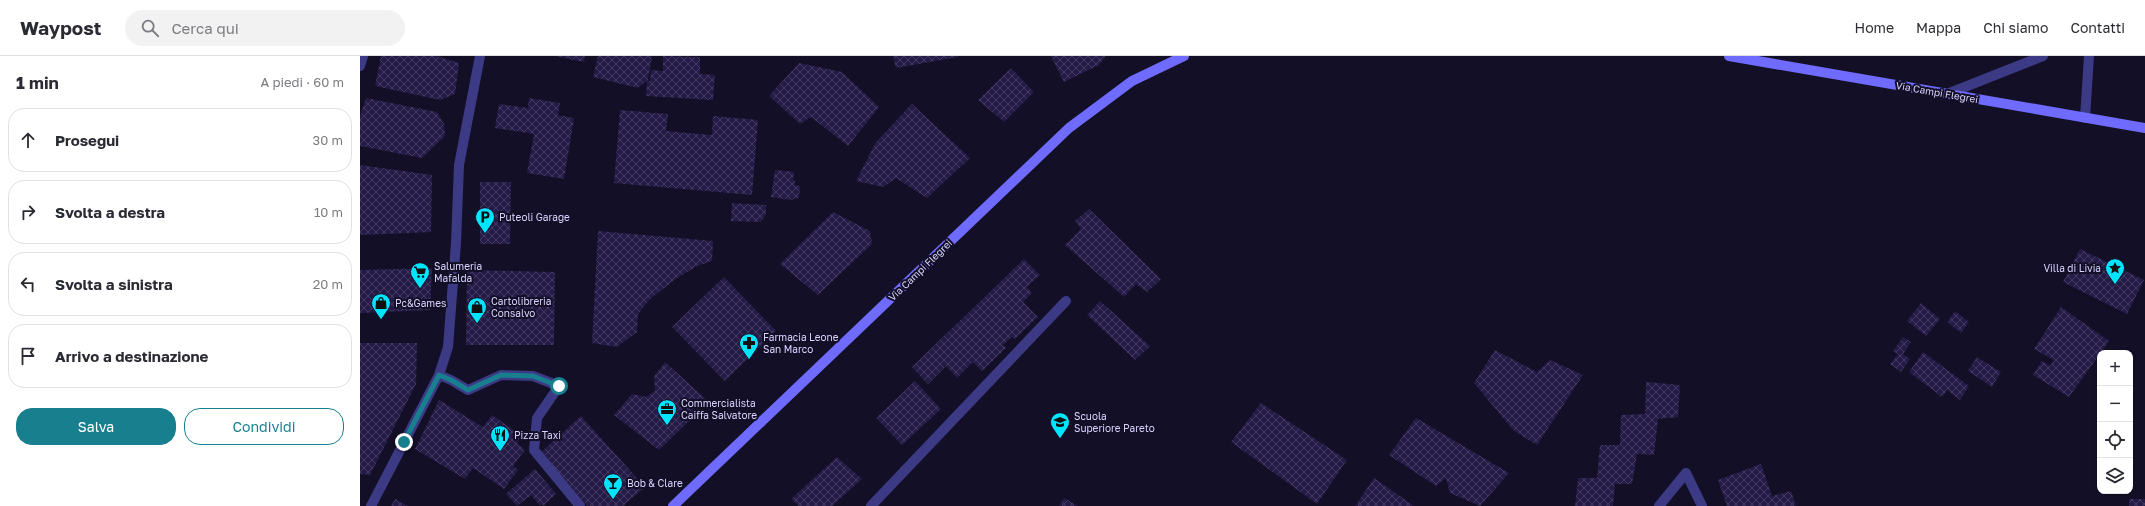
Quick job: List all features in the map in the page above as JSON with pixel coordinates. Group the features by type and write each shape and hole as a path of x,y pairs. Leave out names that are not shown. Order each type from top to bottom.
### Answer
{"street":[{"path":"360,66 363,56"},
{"path":"371,506 439,375 448,347 456,243 459,165 480,56"},
{"name":"Via Campi Flegrei","path":"673,506 1069,128 1132,81 1184,56"},
{"name":"Via Campi Flegrei","path":"1729,56 2145,128"},
{"path":"1947,94 2043,56"},
{"path":"2085,118 2089,56"},
{"path":"871,506 1066,301"},
{"path":"439,375 468,390 501,375 533,376 559,386 537,418 534,450 580,506"},
{"path":"1659,506 1686,473 1702,506"}],"building":[{"path":"381,56 437,56 459,63 455,94 440,100 375,86"},
{"path":"555,56 585,56 584,62"},
{"path":"598,56 652,56 648,80 638,88 593,77"},
{"path":"663,56 700,57 700,74 715,75 713,100 646,96 647,81 650,81 651,70 663,71"},
{"path":"893,56 958,56 958,57 896,68"},
{"path":"1051,56 1106,56 1099,65 1064,82"},
{"path":"799,63 842,72 879,107 848,146 811,117 800,124 769,96"},
{"path":"1011,68 1034,92 1004,122 978,100"},
{"path":"366,98 437,112 444,124 445,136 422,158 360,146 360,116"},
{"path":"529,98 560,103 558,115 574,118 564,179 527,173 534,134 495,128 499,104 528,108"},
{"path":"912,104 970,158 927,198 896,178 883,187 856,181 876,142"},
{"path":"620,110 668,114 666,131 712,135 713,116 758,120 752,195 614,183"},
{"path":"360,165 432,175 431,232 360,235"},
{"path":"775,170 794,172 793,180 795,180 795,185 800,186 799,198 790,200 771,197"},
{"path":"480,182 511,182 510,244 480,244"},
{"path":"732,203 766,205 766,214 761,222 731,221"},
{"path":"1089,209 1161,279 1147,292 1136,284 1124,297 1065,245 1081,229 1075,221"},
{"path":"833,212 870,231 872,244 818,295 780,264"},
{"path":"598,231 713,241 712,261 697,266 677,278 650,299 638,314 637,332 617,347 592,343"},
{"path":"2080,249 2144,280 2127,314 2063,282"},
{"path":"1024,259 1040,275 1027,287 1032,293 1023,302 1038,317 1015,339 1012,337 1003,345 1006,348 982,371 973,362 957,378 946,366 928,384 912,367"},
{"path":"432,268 430,310 360,313 360,270"},
{"path":"467,270 555,272 554,345 466,345"},
{"path":"724,277 776,331 725,381 672,327"},
{"path":"1100,301 1150,346 1135,360 1087,315"},
{"path":"1921,303 1940,319 1926,336 1907,321"},
{"path":"2061,307 2109,341 2103,350 2097,350 2097,358 2069,397 2033,375 2042,361 2050,366 2054,360 2034,349"},
{"path":"1955,311 1969,322 1961,333 1947,322"},
{"path":"1903,337 1911,342 1903,354 1910,359 1901,372 1890,364 1898,354 1893,351"},
{"path":"360,343 417,343 416,384 370,475 360,474"},
{"path":"1495,350 1537,372 1550,360 1583,375 1537,445 1513,430 1474,383"},
{"path":"1923,352 1969,386 1960,400 1947,390 1942,397 1909,372"},
{"path":"1977,357 2001,372 1992,387 1968,371"},
{"path":"665,362 709,402 659,450 614,415 632,394 646,397 655,391 654,376"},
{"path":"915,381 941,409 902,445 876,418"},
{"path":"1646,382 1680,385 1678,417 1658,419 1654,455 1637,454 1632,484 1615,484 1613,506 1575,506 1578,478 1597,478 1600,445 1620,445 1621,415 1645,414"},
{"path":"439,400 483,427 492,415 521,435 517,443 525,450 513,466 518,470 504,489 473,468 465,479 415,449"},
{"path":"1261,403 1347,460 1317,504 1231,442"},
{"path":"581,416 645,487 623,506 587,506 540,453"},
{"path":"1416,418 1509,473 1480,506 1450,493 1446,478 1436,486 1389,455"},
{"path":"837,457 862,479 832,506 799,506 791,499"},
{"path":"1761,464 1772,496 1791,491 1796,506 1727,506 1718,480"},
{"path":"535,469 556,494 543,506 542,504 540,506 531,495 517,506 506,494"},
{"path":"1374,478 1414,506 1355,506"},
{"path":"1064,498 1078,506 1059,506"},
{"path":"395,499 408,506 391,506"},
{"path":"2129,499 2145,499 2145,506 2129,506"}],"place":[{"name":"Puteoli Garage","path":"485,234"},
{"name":"Villa di Livia","path":"2115,285"},
{"name":"Salumeria Mafalda","path":"420,289"},
{"name":"Pc&Games","path":"381,320"},
{"name":"Cartolibreria Consalvo","path":"477,324"},
{"name":"Farmacia Leone San Marco","path":"749,360"},
{"name":"Commercialista Caiffa Salvatore","path":"667,426"},
{"name":"Scuola Superiore Pareto","path":"1060,439"},
{"name":"Pizza Taxi","path":"500,452"},
{"name":"Bob & Clare","path":"613,500"}],"route":[{"path":"404,442 439,375 468,390 501,375 533,376 559,386"}]}
